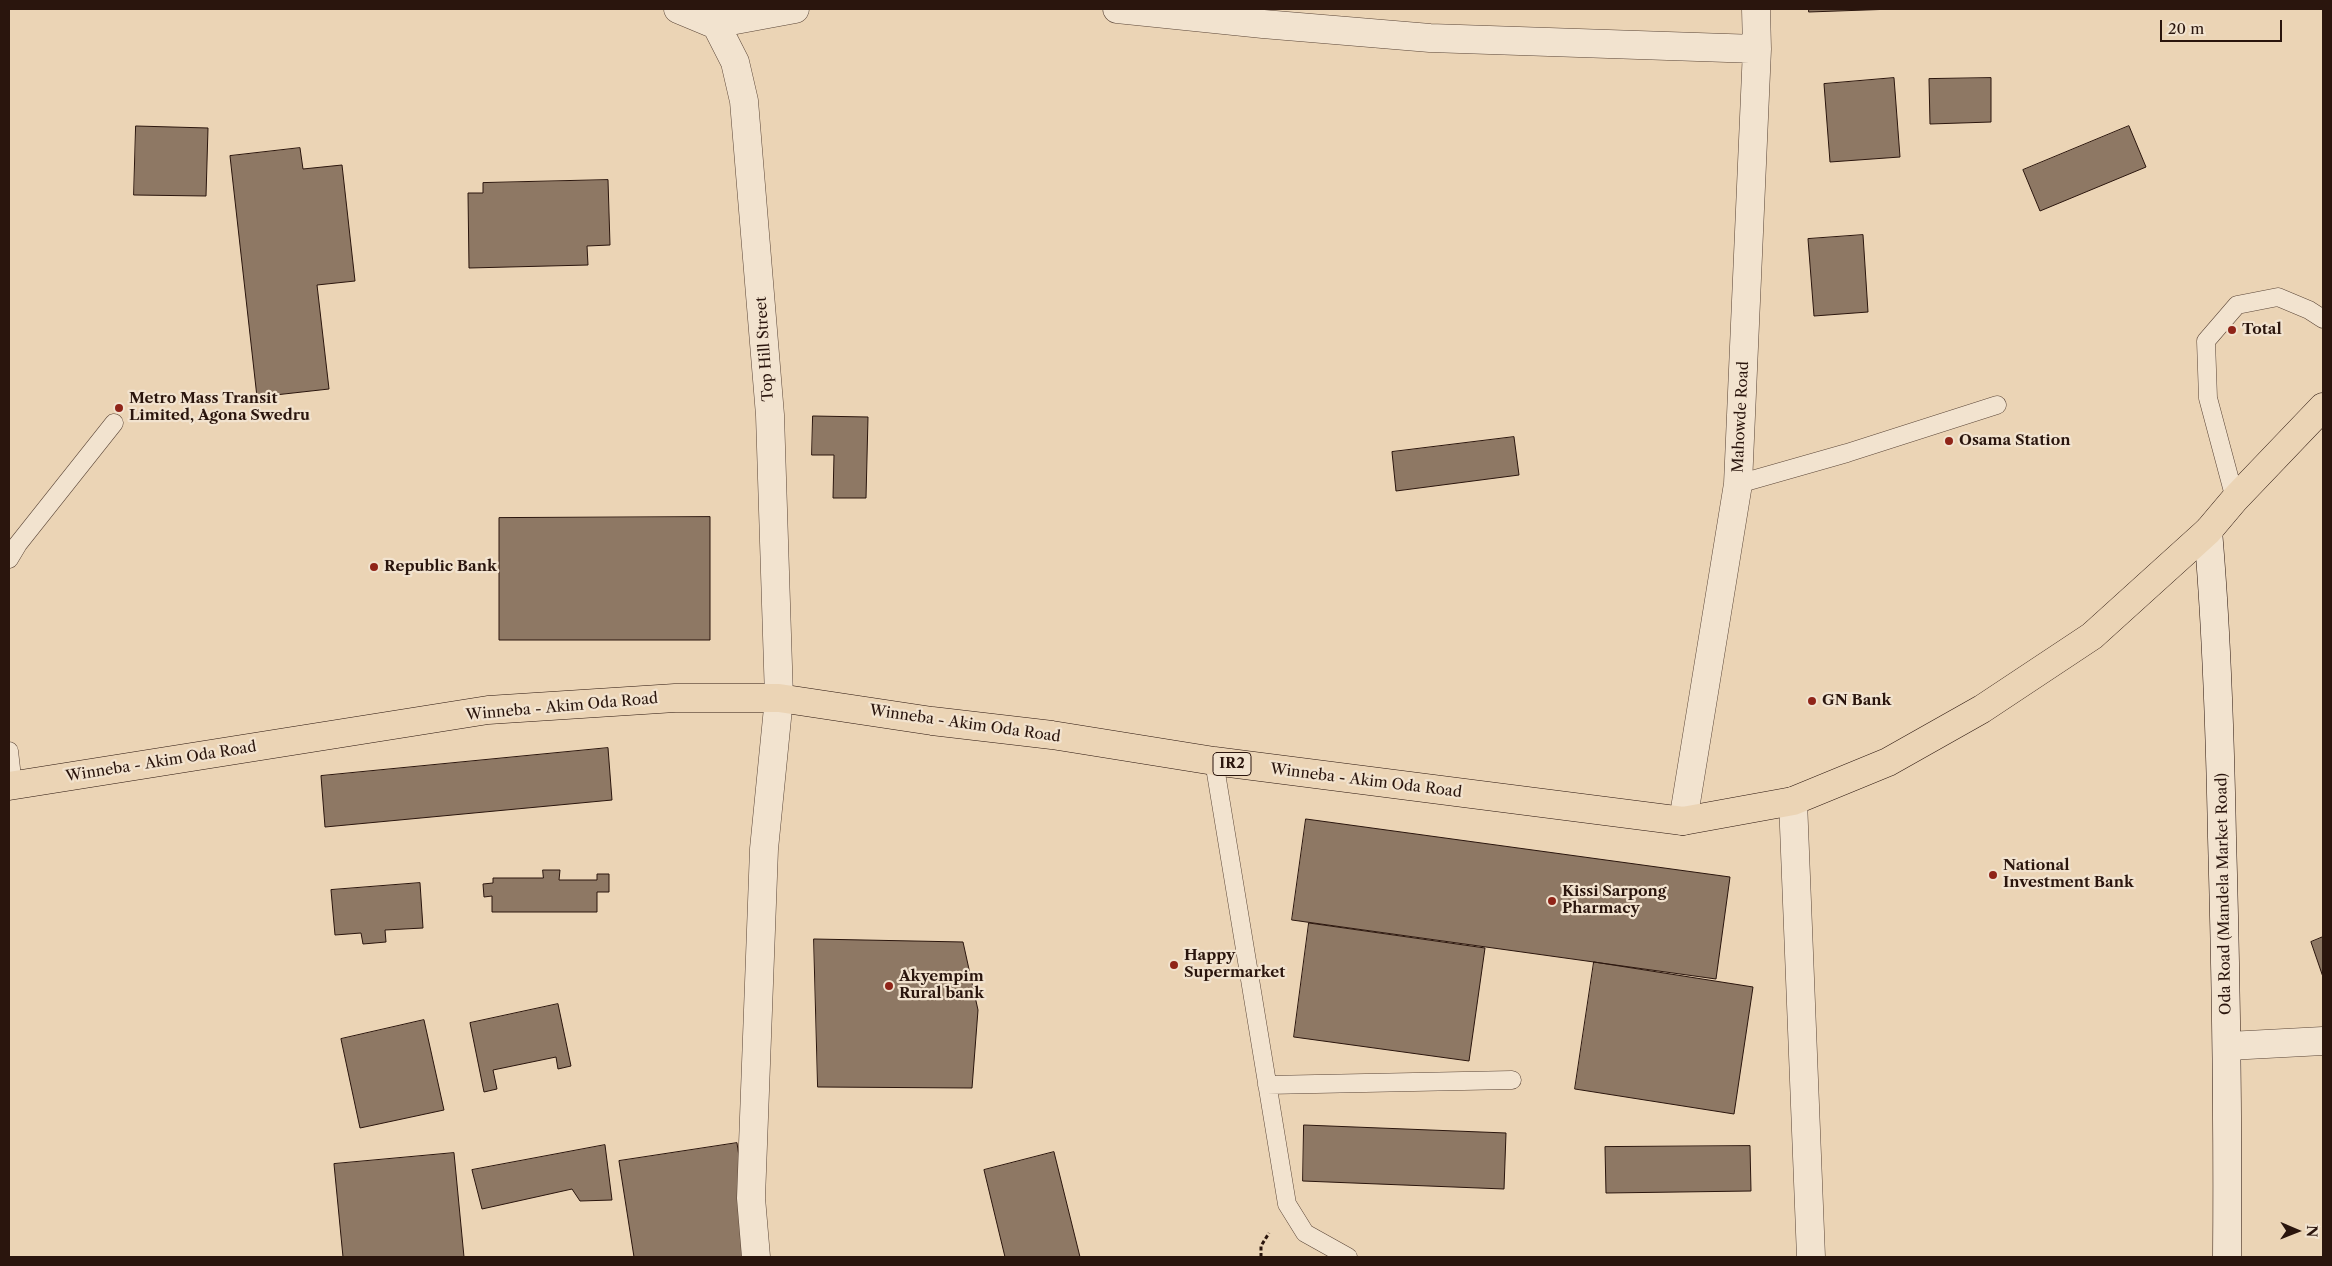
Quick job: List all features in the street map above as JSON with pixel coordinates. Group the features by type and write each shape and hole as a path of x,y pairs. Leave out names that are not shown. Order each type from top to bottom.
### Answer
{"main road":[{"name":"Winneba - Akim Oda Road","path":"11,786 488,710 675,698 779,698 932,721 1061,736 1214,761 1683,821 1793,800 1888,762 1982,709 2092,636 2208,531 2235,498 2323,407"}],"street":[{"path":"678,9 711,16 795,9"},
{"path":"1117,9 1430,38 1757,49"},
{"name":"Mahowde Road","path":"1683,821 1738,484 1757,49 1756,9"},
{"name":"Top Hill Street","path":"711,16 735,62 744,102 770,415 779,698 764,849 751,1198 756,1257"},
{"name":"Oda Road (Mandela Market Road)","path":"2208,531 2217,653 2228,1046 2227,1257"},
{"path":"1793,800 1811,1257"},
{"path":"2228,1046 2323,1041"}],"lane":[{"path":"2235,498 2208,398 2206,341 2237,304 2278,297 2309,310 2323,319"},
{"path":"1738,484 1847,453 1997,405"},
{"path":"9,559 18,544 114,423"},
{"path":"9,750 11,786"},
{"path":"1214,761 1287,1204 1305,1233 1348,1257"},
{"path":"1267,1086 1512,1080"}],"building":[{"path":"1809,9 1894,9 1809,12"},
{"path":"1894,78 1900,157 1830,162 1824,84"},
{"path":"1991,78 1991,122 1930,124 1929,79"},
{"path":"136,126 208,128 206,196 134,195"},
{"path":"2129,126 2146,167 2040,211 2023,170"},
{"path":"300,148 303,169 342,165 355,281 317,285 329,389 257,397 230,156"},
{"path":"608,180 610,245 587,246 588,265 469,268 468,193 483,193 483,183"},
{"path":"1863,235 1868,312 1814,316 1808,239"},
{"path":"813,416 868,417 866,498 833,498 834,455 812,455"},
{"path":"1514,437 1519,475 1396,491 1392,452"},
{"path":"710,517 710,640 499,640 499,518"},
{"path":"608,748 612,800 325,827 321,776"},
{"path":"1306,819 1730,877 1716,979 1292,920"},
{"path":"543,870 560,870 559,880 597,880 597,874 609,874 609,892 597,892 597,912 492,912 492,896 484,897 483,884 493,883 493,878 543,878"},
{"path":"420,883 423,928 385,930 386,942 363,944 361,933 335,935 331,890"},
{"path":"1309,923 1485,948 1469,1061 1294,1037"},
{"path":"2323,937 2323,977 2311,942"},
{"path":"814,939 963,942 978,1010 972,1088 818,1087"},
{"path":"1594,962 1753,987 1734,1114 1575,1089"},
{"path":"558,1004 571,1066 558,1069 556,1057 493,1070 497,1089 484,1092 470,1023"},
{"path":"424,1020 444,1110 360,1128 341,1039"},
{"path":"1304,1125 1506,1133 1504,1189 1303,1181"},
{"path":"737,1143 754,1257 634,1257 619,1161"},
{"path":"605,1145 612,1200 580,1201 572,1189 482,1209 472,1170"},
{"path":"1750,1146 1751,1191 1606,1193 1605,1147"},
{"path":"1054,1152 1080,1257 1005,1257 984,1170"},
{"path":"454,1153 464,1257 343,1257 334,1164"}],"place":[{"name":"Total","path":"2232,330"},
{"name":"Metro Mass Transit Limited, Agona Swedru","path":"119,408"},
{"name":"Osama Station","path":"1949,441"},
{"name":"Republic Bank","path":"374,567"},
{"name":"GN Bank","path":"1812,701"},
{"name":"National Investment Bank","path":"1993,875"},
{"name":"Kissi Sarpong Pharmacy","path":"1552,901"},
{"name":"Happy Supermarket","path":"1174,965"},
{"name":"Akyempim Rural bank","path":"889,986"}]}
